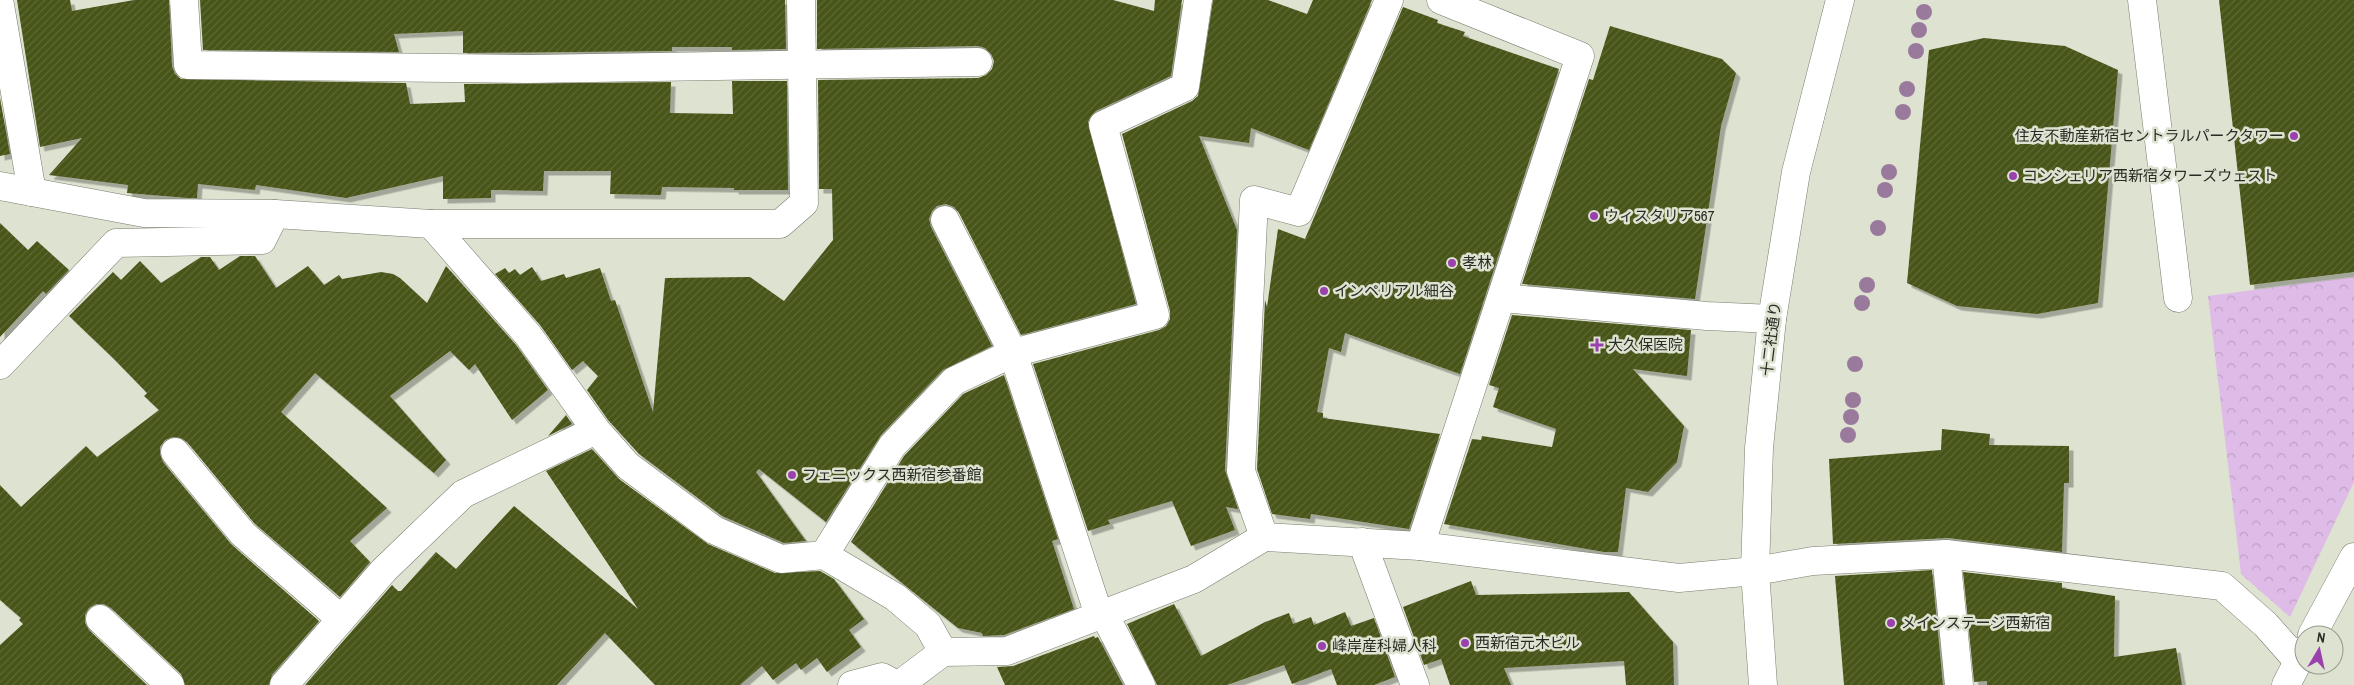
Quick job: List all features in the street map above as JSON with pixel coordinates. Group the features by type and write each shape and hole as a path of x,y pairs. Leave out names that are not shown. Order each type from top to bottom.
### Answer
{"street":[{"path":"184,0 188,66 528,69 978,62"},
{"path":"0,186 144,213 275,214 431,224 780,224 804,203 801,0"},
{"path":"824,555 892,446 954,381 1013,353 1155,314 1103,125 1185,87 1198,0"},
{"path":"1264,537 1241,471 1254,200 1299,212 1389,0"},
{"path":"1420,546 1580,56 1441,0"},
{"name":"十二社通り","path":"1763,685 1755,572 1759,448 1772,319 1796,172 1840,0"},
{"path":"2142,0 2178,298"},
{"path":"0,5 4,48 32,192"},
{"path":"0,365 116,243 262,240 275,214"},
{"path":"945,220 1013,353 1095,603 1104,614 1141,685"},
{"path":"431,224 528,335 596,430 628,466 714,530 781,559 824,555 895,597 928,625 943,652"},
{"path":"1502,298 1708,316 1772,319"},
{"path":"284,685 384,570 463,494 596,430"},
{"path":"175,452 243,534 341,619"},
{"path":"852,685 882,677 898,685 943,652 1006,650 1194,579 1264,537 1420,546 1680,578 1755,572 1813,561 1946,554 2222,586 2266,625 2294,662"},
{"path":"1362,542 1415,685"},
{"path":"1946,554 1959,685"},
{"path":"2317,625 2354,557"},
{"path":"100,619 170,685"}],"green space":[{"path":"2354,277 2354,482 2290,617 2241,574 2208,296"}],"building":[{"path":"17,0 70,0 72,11 134,0 169,0 172,66 175,74 181,79 406,83 410,104 465,102 464,84 671,82 670,113 733,114 732,81 787,81 788,190 662,187 661,195 610,194 611,171 544,171 543,191 491,190 491,198 443,199 443,176 346,198 256,185 255,190 198,184 197,198 188,198 127,193 128,185 49,175 82,138 40,147"},
{"path":"200,0 785,0 786,49 732,50 732,47 672,47 672,51 463,53 463,31 394,34 399,52 203,50"},
{"path":"817,0 1113,0 1154,11 1155,0 1182,0 1171,76 1096,111 1088,122 1136,304 1021,335 959,213 954,207 946,204 937,206 932,211 929,219 931,227 992,346 943,370 881,435 826,522 759,469 756,472 806,541 784,543 722,516 639,454 608,420 587,390 598,376 583,361 572,370 540,325 495,274 505,268 509,273 515,269 520,275 532,267 541,281 564,274 566,278 600,268 611,301 615,300 653,412 665,278 750,277 784,301 833,240 832,189 819,189 818,80 978,78 986,75 992,69 994,61 991,54 985,48 978,46 817,49"},
{"path":"1213,0 1268,0 1307,14 1313,0 1372,0 1309,150 1251,128 1249,143 1199,136 1237,230 1225,470 1238,509 1226,507 1235,530 1191,546 1172,501 1108,520 1110,524 1088,531 1033,364 1159,330 1166,326 1170,319 1170,311 1122,134 1192,101 1198,96"},
{"name":"住友不動産新宿セントラルパークタワー","path":"2219,0 2354,0 2354,272 2250,285"},
{"path":"1403,7 1438,20 1437,23 1465,32 1463,36 1559,69 1460,374 1345,333 1341,352 1329,348 1317,412 1323,413 1323,418 1440,434 1409,529 1311,514 1310,519 1272,514 1257,469 1265,300 1267,307 1278,229 1305,239"},
{"path":"1610,26 1722,59 1736,73 1721,126 1695,299 1522,284 1589,79 1593,80"},
{"name":"コンシェリア西新宿タワーズウェスト","path":"1984,38 2065,46 2118,70 2098,303 2037,314 1957,306 1907,283 1929,50"},
{"path":"0,98 10,154 0,156"},
{"path":"0,223 28,250 37,241 69,270 46,294 43,291 0,337"},
{"path":"240,256 255,256 276,288 308,266 324,285 339,275 342,279 381,272 393,274 400,278 427,303 446,266 516,345 548,390 512,420 475,364 469,370 450,351 390,396 446,460 434,473 315,373 281,412 387,508 350,541 370,562 340,597 254,523 187,442 181,438 173,437 165,440 160,447 163,462 231,544 319,621 272,675 269,685 185,685 181,674 111,608 104,604 96,604 89,608 85,615 85,623 89,630 147,685 0,685 0,645 23,624 19,620 21,618 0,600 0,485 21,507 86,446 97,457 159,410 144,396 147,393 69,316 113,272 121,280 140,261 161,283 201,257 210,257 219,270"},
{"path":"1512,315 1691,330 1687,376 1633,369 1684,426 1677,462 1648,492 1626,488 1618,552 1604,552 1444,524 1472,439 1481,440 1482,436 1552,447 1556,429 1493,407 1499,388 1489,385"},
{"path":"1004,375 1058,539 1052,541 1074,609 1004,635 983,636 982,633 958,628 851,542 904,456 963,394"},
{"path":"566,415 572,424 548,436"},
{"path":"1942,429 1990,434 1989,445 2069,446 2069,483 2064,483 2062,552 1948,538 1833,544 1829,459 1941,450"},
{"path":"592,449 619,479 708,544 775,573 820,571 834,579 864,619 849,630 861,647 827,672 817,658 801,670 796,663 773,680 762,666 740,685 655,685 605,633 557,685 305,685 392,585 398,591 401,591 436,552 456,569 514,506 638,609 546,471"},
{"name":"メインステージ西新宿","path":"1932,570 1943,685 1844,685 1835,576"},
{"path":"1963,572 2062,583 2062,588 2115,596 2114,657 2176,648 2182,685 1987,685 1987,681 1974,682"},
{"path":"1471,581 1476,595 1629,592 1673,642 1674,685 1626,685 1624,661 1504,668 1511,685 1450,685 1441,659 1424,665 1403,607"},
{"path":"1174,604 1201,656 1265,622 1289,613 1293,624 1311,617 1314,625 1345,612 1351,626 1374,618 1395,677 1374,685 1337,685 1331,669 1292,684 1284,665 1227,685 1157,685 1127,624"},
{"path":"1094,636 1095,638 1098,637 1123,685 1005,685 997,667 1013,666"}],"place":[{"name":"住友不動産新宿セントラルパークタワー","path":"2294,136"},
{"name":"コンシェリア西新宿タワーズウェスト","path":"2013,176"},
{"name":"ウィスタリア567","path":"1594,216"},
{"name":"孝林","path":"1452,263"},
{"name":"インペリアル細谷","path":"1324,291"},
{"name":"大久保医院","path":"1597,345"},
{"name":"フェニックス西新宿参番館","path":"792,475"},
{"name":"メインステージ西新宿","path":"1891,623"},
{"name":"西新宿元木ビル","path":"1465,643"},
{"name":"峰岸産科婦人科","path":"1322,646"}]}
